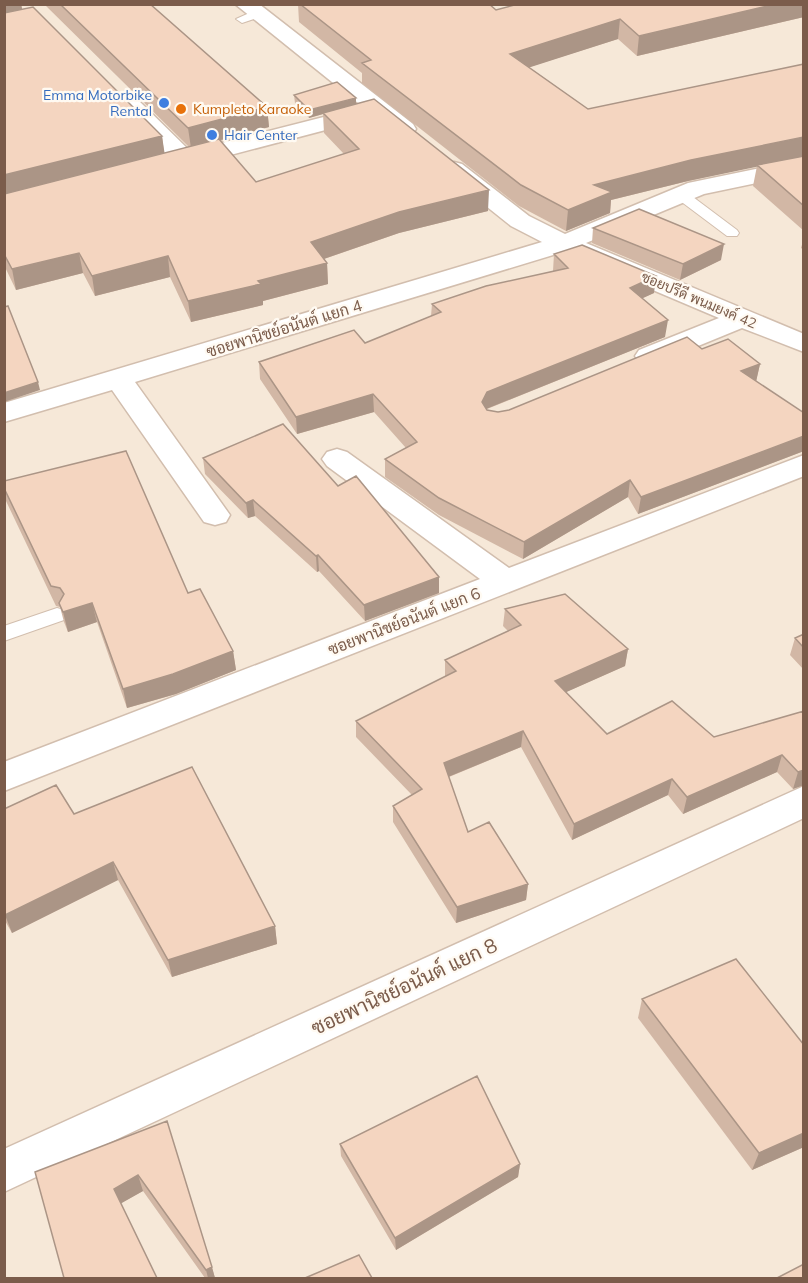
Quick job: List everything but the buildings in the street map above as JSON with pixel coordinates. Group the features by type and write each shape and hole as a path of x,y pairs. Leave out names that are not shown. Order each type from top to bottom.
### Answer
{"street":[{"name":"ซอยปรีดี พนมยงค์ 42","path":"248,12 380,109 520,221 564,243 804,344"},
{"path":"117,93 173,163 380,109"},
{"name":"ซอยพานิชย์อนันต์ แยก 4","path":"4,413 564,243 697,188 804,166"},
{"path":"625,366 742,318"},
{"path":"118,378 215,515"},
{"path":"337,459 505,581"},
{"name":"ซอยพานิชย์อนันต์ แยก 6","path":"4,777 804,465"},
{"name":"ซอยพานิชย์อนันต์ แยก 8","path":"4,1171 804,801"}],"lane":[{"path":"680,194 732,233"},
{"path":"4,634 57,615"}],"shaded area":[{"path":"5,5 803,5 803,1278 5,1278"}],"place":[{"name":"Emma Motorbike Rental","path":"164,103"},
{"name":"Kumpleto Karaoke","path":"181,109"},
{"name":"Hair Center","path":"212,135"}]}
